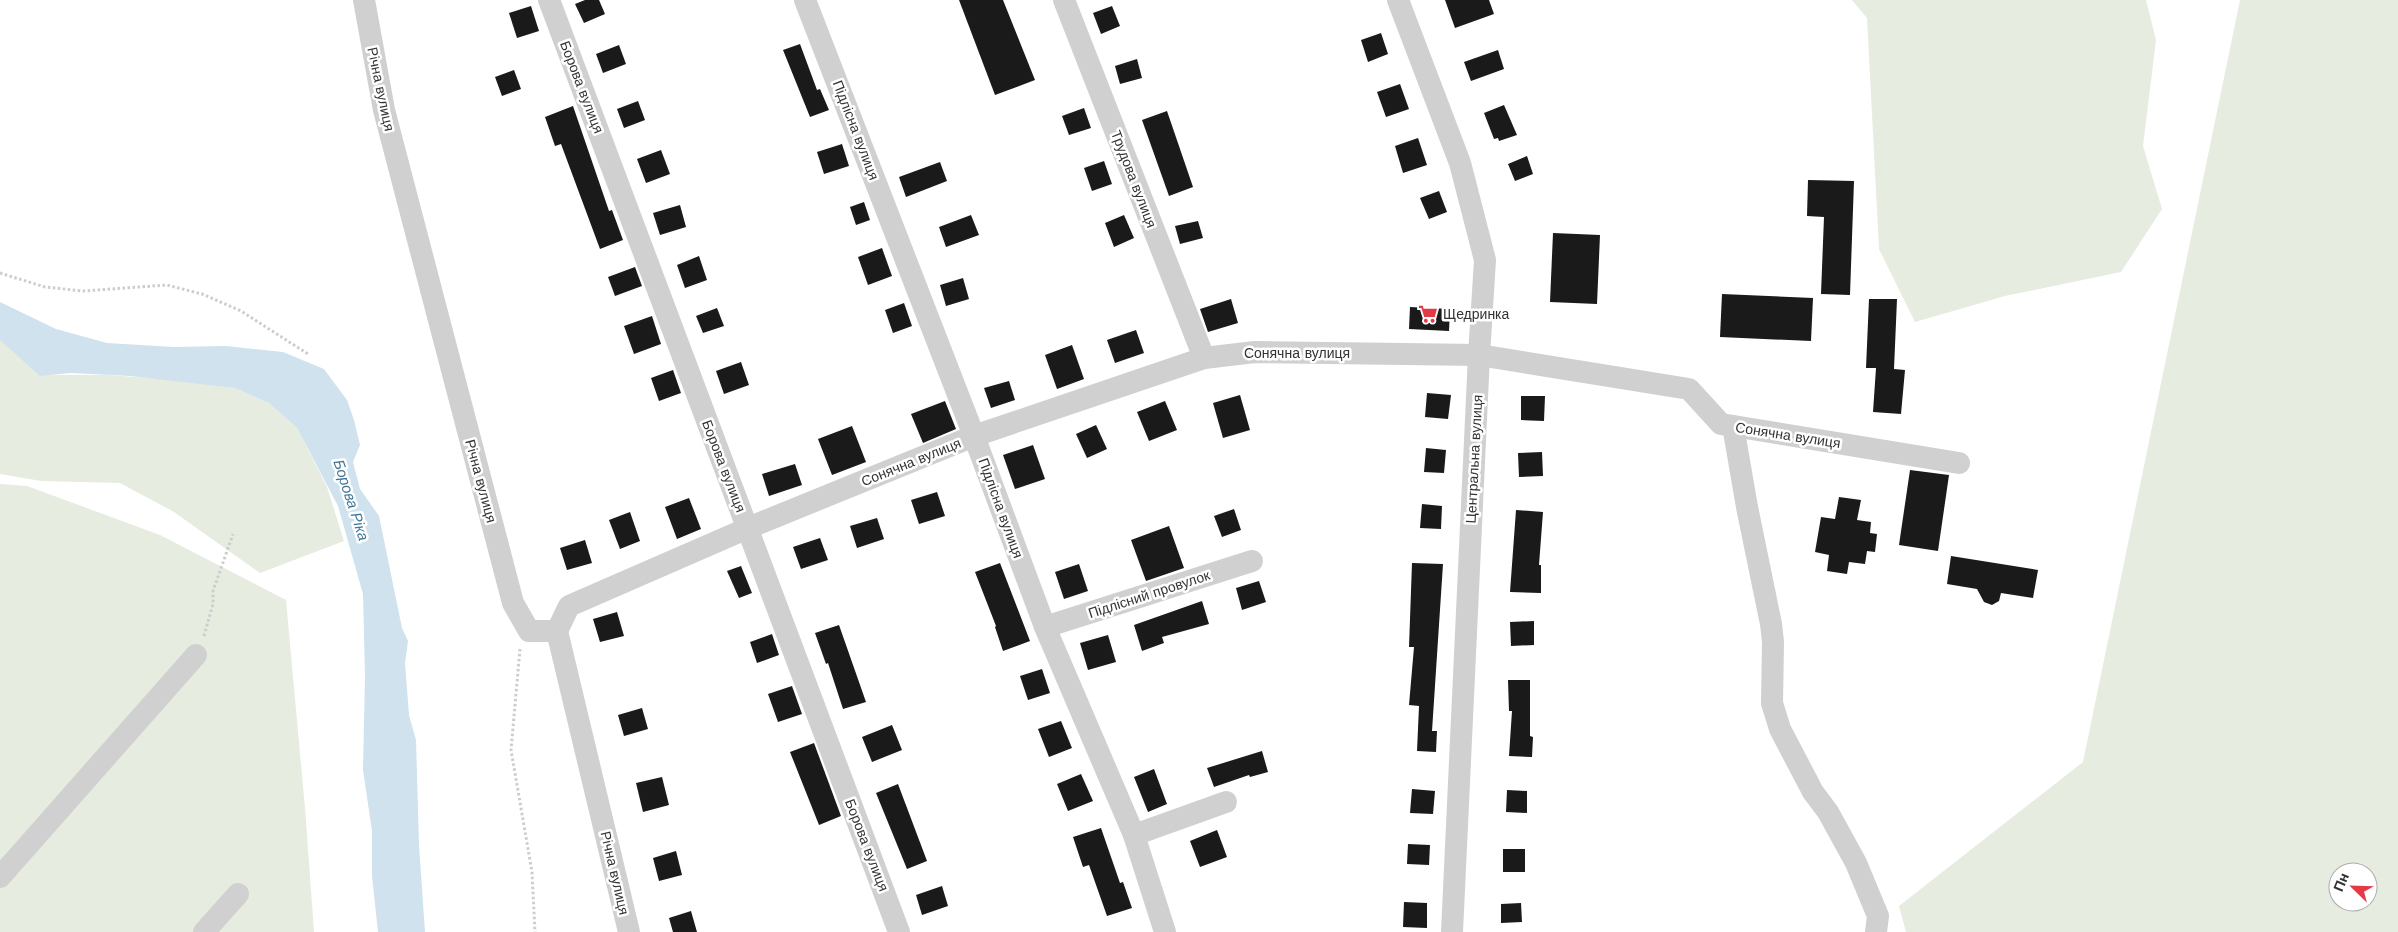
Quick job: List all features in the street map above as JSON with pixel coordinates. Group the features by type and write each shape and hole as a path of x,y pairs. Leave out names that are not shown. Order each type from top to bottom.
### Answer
{"street":[{"name":"Річна вулиця","path":"364,0 384,110 513,603 529,631"},
{"name":"Борова вулиця","path":"549,0 899,932"},
{"name":"Підлісна вулиця","path":"805,0 974,436 1045,627 1134,835 1165,932"},
{"name":"Трудова вулиця","path":"1064,0 1204,358"},
{"name":"Центральна вулиця","path":"1398,0 1460,163 1485,260 1478,355 1452,932"},
{"name":"Сонячна вулиця","path":"557,631 569,606 748,528 974,436 1204,358 1255,352 1478,355 1689,389 1721,424 1960,463"},
{"path":"1734,426 1745,498 1771,624 1772,703 1780,728 1790,749 1856,863 1878,916 1876,932"},
{"name":"Підлісний провулок","path":"1045,627 1252,561"},
{"path":"529,631 557,631"},
{"name":"Річна вулиця","path":"557,631 629,932"},
{"path":"0,877 196,655"},
{"path":"1134,835 1226,802"},
{"path":"204,932 238,894"}],"path":[{"path":"0,273 45,287 83,291 167,285 202,294 241,311 308,354"},
{"path":"196,655 208,625 213,604 213,591 233,534"},
{"path":"529,631 521,644 518,660 511,750 530,864 535,932"}],"shaded area":[{"path":"1852,0 2146,0 2156,40 2143,146 2162,209 2121,272 2005,296 1915,322 1879,249 1867,18"},
{"path":"2240,0 2398,0 2398,932 1906,932 1899,906 2083,762"},
{"path":"0,339 46,375 108,375 177,380 235,388 269,403 297,428 327,487 344,541 260,573 174,512 120,483 41,481 0,474"},
{"path":"0,484 27,486 160,535 286,600 314,932 0,932"}],"water":[{"name":"Борова Ріка","path":"0,302 56,329 107,343 174,347 226,346 283,352 324,369 347,400 360,445 353,462 360,489 379,516 402,628 408,641 405,663 409,715 416,740 419,845 425,932 378,932 372,876 372,831 363,770 365,676 363,594 338,506 297,428 269,403 235,388 130,376 71,373 40,376 0,340"}],"building":[{"path":"585,0 599,0 605,14 584,23 575,4"},
{"path":"959,0 1003,0 1035,80 995,95"},
{"path":"1445,0 1489,0 1494,14 1455,28"},
{"path":"531,6 539,31 517,38 509,13"},
{"path":"1112,6 1120,26 1101,34 1093,13"},
{"path":"1381,33 1388,54 1368,62 1361,40"},
{"path":"800,44 817,90 820,89 829,110 810,117 783,50"},
{"path":"619,45 626,64 603,73 596,54"},
{"path":"1498,50 1504,69 1471,81 1464,62"},
{"path":"1137,59 1142,78 1120,84 1115,66"},
{"path":"514,70 521,89 502,96 495,77"},
{"path":"1400,84 1409,109 1386,117 1377,92"},
{"path":"638,101 645,120 624,128 617,109"},
{"path":"1504,105 1517,135 1499,141 1498,138 1494,139 1484,113"},
{"path":"573,106 609,211 612,210 623,240 600,249 561,144 555,146 545,117"},
{"path":"1084,108 1091,128 1069,135 1062,116"},
{"path":"1167,111 1193,187 1169,196 1142,120"},
{"path":"1418,138 1427,165 1403,173 1395,146"},
{"path":"842,144 849,166 824,174 817,152"},
{"path":"661,150 670,174 646,183 637,159"},
{"path":"1527,156 1533,174 1515,181 1508,164"},
{"path":"1104,161 1112,184 1092,191 1084,168"},
{"path":"940,162 947,181 906,197 899,177"},
{"path":"1808,180 1854,181 1850,295 1821,294 1824,217 1807,216"},
{"path":"1439,191 1447,212 1429,219 1420,198"},
{"path":"864,202 870,220 856,225 850,207"},
{"path":"680,205 686,227 660,235 653,213"},
{"path":"971,215 979,235 946,247 939,227"},
{"path":"1124,215 1134,238 1114,247 1105,223"},
{"path":"1198,221 1203,238 1180,244 1175,226"},
{"path":"1553,233 1600,235 1597,304 1550,302"},
{"path":"882,248 892,276 868,285 858,257"},
{"path":"699,256 707,280 685,288 677,265"},
{"path":"635,267 642,286 615,296 608,277"},
{"path":"963,278 969,299 946,306 940,285"},
{"path":"1722,294 1813,298 1811,341 1720,337"},
{"path":"1231,299 1238,323 1208,332 1200,309"},
{"path":"1869,299 1897,299 1894,369 1905,370 1901,414 1873,412 1876,368 1866,368"},
{"path":"904,303 912,326 893,333 885,310"},
{"path":"1410,307 1450,309 1449,331 1409,329"},
{"path":"717,308 724,326 703,333 696,316"},
{"path":"652,316 661,344 634,354 624,326"},
{"path":"1136,330 1144,353 1115,363 1107,340"},
{"path":"1072,345 1084,379 1057,389 1045,355"},
{"path":"741,362 749,385 724,394 716,371"},
{"path":"673,370 681,393 659,401 651,378"},
{"path":"1009,381 1015,400 991,408 984,388"},
{"path":"1427,393 1451,395 1448,419 1425,417"},
{"path":"1240,395 1250,430 1223,438 1213,403"},
{"path":"1521,396 1545,396 1544,421 1521,420"},
{"path":"945,401 956,429 923,443 911,414"},
{"path":"1165,401 1177,430 1149,441 1137,412"},
{"path":"1096,425 1107,449 1087,458 1076,434"},
{"path":"852,426 866,462 832,475 818,439"},
{"path":"1033,445 1045,479 1015,489 1003,455"},
{"path":"1426,448 1446,450 1444,473 1424,472"},
{"path":"1542,452 1543,476 1519,477 1518,453"},
{"path":"795,464 802,485 769,496 762,474"},
{"path":"1910,470 1949,475 1938,551 1899,545"},
{"path":"937,492 945,516 919,524 911,500"},
{"path":"1839,497 1861,500 1857,520 1871,522 1870,533 1877,534 1875,552 1867,551 1865,564 1849,562 1847,574 1827,571 1829,555 1815,552 1821,517 1835,519"},
{"path":"689,498 701,529 677,539 665,507"},
{"path":"1422,504 1442,506 1441,529 1420,528"},
{"path":"1234,509 1241,530 1222,537 1214,516"},
{"path":"1516,510 1543,512 1539,565 1541,565 1541,593 1510,592"},
{"path":"630,512 640,541 620,549 609,520"},
{"path":"877,518 884,539 857,548 850,526"},
{"path":"1169,526 1184,568 1146,581 1131,540"},
{"path":"820,538 828,560 801,569 793,547"},
{"path":"585,540 592,563 567,570 560,548"},
{"path":"1951,556 2038,570 2033,598 2001,593 1999,601 1992,605 1984,602 1977,589 1947,584"},
{"path":"1000,563 1030,641 1003,651 996,626 975,572"},
{"path":"1412,563 1443,564 1432,731 1437,731 1436,752 1417,751 1419,706 1409,705 1414,647 1409,647"},
{"path":"1079,564 1088,591 1064,599 1055,572"},
{"path":"741,566 752,593 739,598 727,571"},
{"path":"1259,581 1266,602 1242,610 1236,588"},
{"path":"1202,601 1209,624 1162,637 1164,643 1142,651 1134,625"},
{"path":"617,612 624,636 600,642 593,619"},
{"path":"1534,621 1534,645 1511,646 1510,622"},
{"path":"839,625 866,702 843,709 828,663 826,664 815,633"},
{"path":"772,634 779,655 757,663 750,642"},
{"path":"1108,635 1116,662 1088,670 1080,643"},
{"path":"1042,669 1050,693 1028,700 1020,676"},
{"path":"1508,680 1530,680 1530,736 1533,737 1532,757 1509,756 1512,711 1509,711"},
{"path":"792,686 802,714 778,722 768,694"},
{"path":"642,708 648,729 624,736 618,715"},
{"path":"1061,721 1072,748 1049,757 1038,729"},
{"path":"892,725 902,750 872,762 862,737"},
{"path":"814,743 841,816 819,825 790,752"},
{"path":"1262,751 1268,772 1250,777 1249,775 1214,787 1207,768"},
{"path":"1154,769 1167,804 1148,812 1134,777"},
{"path":"1081,774 1093,801 1068,811 1057,784"},
{"path":"662,777 669,805 643,812 636,783"},
{"path":"898,784 927,861 907,869 876,793"},
{"path":"1412,789 1435,791 1433,814 1410,813"},
{"path":"1507,790 1527,791 1527,813 1506,812"},
{"path":"1101,828 1120,883 1123,882 1132,908 1107,916 1089,865 1083,867 1073,837"},
{"path":"1217,830 1227,857 1200,867 1190,841"},
{"path":"1408,844 1430,845 1429,865 1407,864"},
{"path":"1503,849 1525,849 1525,872 1503,872"},
{"path":"676,851 682,875 659,881 653,858"},
{"path":"942,886 948,906 922,915 916,895"},
{"path":"1404,902 1427,903 1427,928 1403,927"},
{"path":"1521,903 1522,922 1501,923 1501,904"},
{"path":"691,911 697,932 673,932 669,918"}],"place":[{"name":"Щедринка","path":"1428,314"}]}
